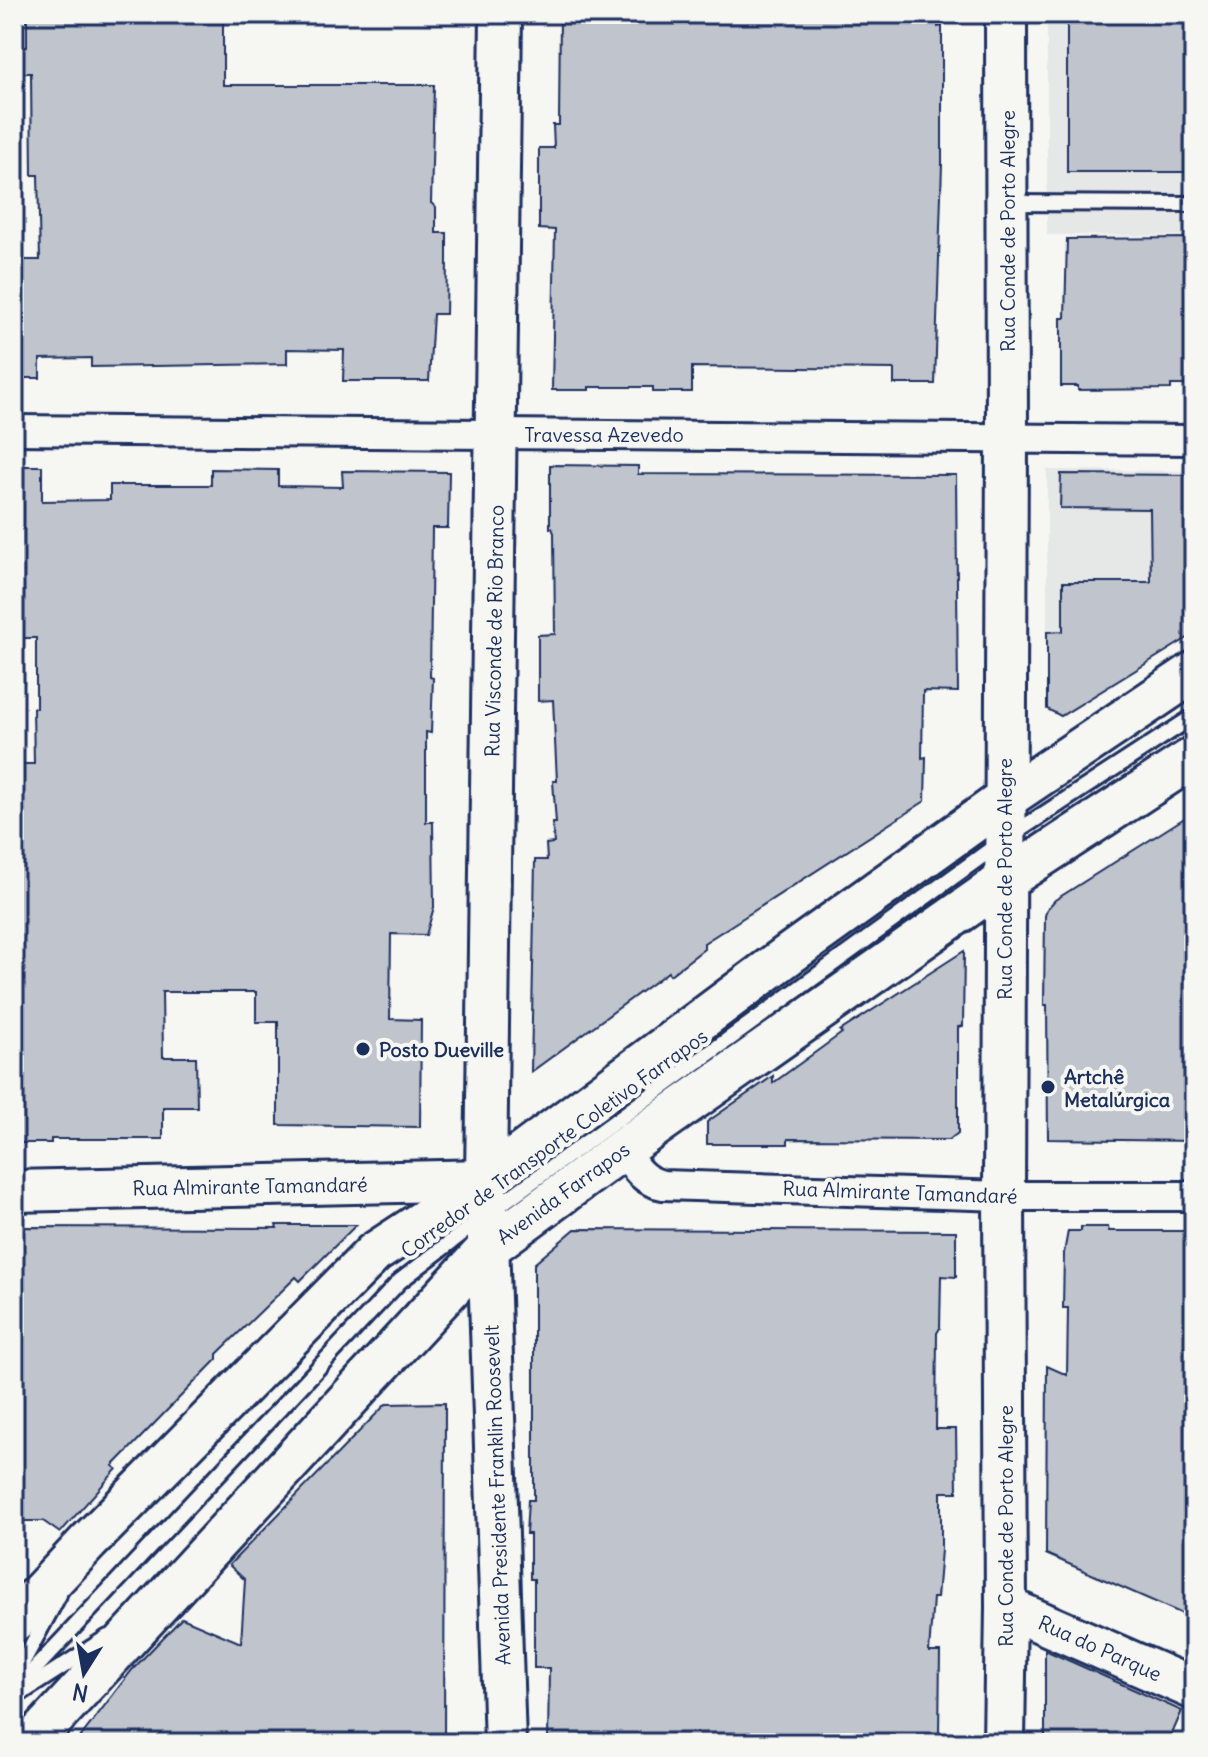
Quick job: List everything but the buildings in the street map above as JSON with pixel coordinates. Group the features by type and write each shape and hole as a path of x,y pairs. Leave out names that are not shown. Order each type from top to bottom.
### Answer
{"main road":[{"name":"Rua Visconde de Rio Branco","path":"487,1214 501,14"},
{"name":"Rua Conde de Porto Alegre","path":"1004,1743 1006,14"},
{"name":"Avenida Farrapos","path":"31,1743 157,1605 487,1214 788,955 1004,800 1194,672"},
{"name":"Avenida Farrapos","path":"14,1621 374,1253 487,1214 623,1149 1004,881 1194,757"},
{"name":"Rua Almirante Tamandaré","path":"14,1191 487,1214"},
{"name":"Avenida Presidente Franklin Roosevelt","path":"487,1214 505,1743"},
{"name":"Rua do Parque","path":"1006,1607 1194,1689"}],"street":[{"name":"Travessa Azevedo","path":"14,430 1194,440"},
{"name":"Rua Almirante Tamandaré","path":"623,1149 641,1176 651,1183 663,1185 1004,1196 1194,1196"}],"lane":[{"path":"1007,203 1194,204"},
{"name":"Corredor de Transporte Coletivo Farrapos","path":"14,1691 400,1281 487,1214 1004,840 1194,716"},
{"path":"14,1678 88,1542"},
{"path":"14,1698 157,1605"}],"shaded area":[{"path":"1047,14 1194,14 1194,236 1047,235"},
{"path":"1047,470 1194,471 1194,633 1061,716 1047,709"}],"place":[{"name":"Posto Dueville","path":"363,1049"},
{"name":"Artchê Metalúrgica","path":"1048,1087"}]}
